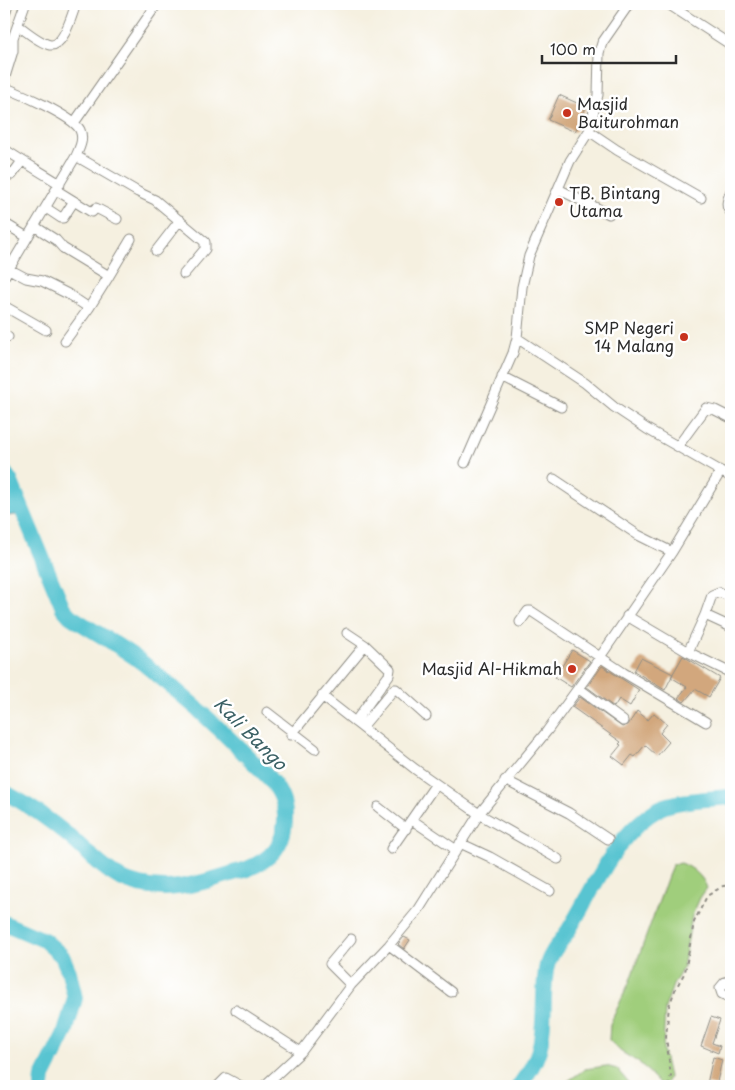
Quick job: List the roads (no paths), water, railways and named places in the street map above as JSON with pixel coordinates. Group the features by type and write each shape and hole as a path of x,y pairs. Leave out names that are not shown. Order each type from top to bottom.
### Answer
{"street":[{"path":"4,17 8,4"},
{"path":"4,80 13,51 8,38 19,26 25,4"},
{"path":"19,26 48,44 54,45 62,40 76,4"},
{"path":"74,123 157,4"},
{"path":"464,463 514,353 522,287 528,256 570,161 589,131 598,95 598,53 609,30 629,4"},
{"path":"668,4 731,45"},
{"path":"4,87 45,106 74,123 79,128 82,141 76,156 6,273 42,281 68,294 89,308"},
{"path":"589,131 617,150 700,198"},
{"path":"4,149 58,187 74,201 92,212 96,208 117,220"},
{"path":"76,156 123,184 155,200 206,244 205,249 184,274"},
{"path":"4,169 12,175 22,161"},
{"path":"558,188 609,214"},
{"path":"731,191 727,206 731,212"},
{"path":"46,208 63,218 74,201"},
{"path":"156,251 180,220"},
{"path":"4,223 27,237"},
{"path":"34,226 56,240 63,248 109,276"},
{"path":"65,341 89,308 131,239"},
{"path":"4,306 46,330"},
{"path":"517,338 586,383 614,407 647,429 731,477"},
{"path":"502,377 561,407"},
{"path":"678,446 706,408 731,418"},
{"path":"264,1086 301,1052 351,985 390,944 419,909 479,814 578,688 672,552 720,471"},
{"path":"554,479 638,535 672,552"},
{"path":"688,652 714,593 722,593 731,597"},
{"path":"520,622 528,611 531,611 600,655 624,673 706,722"},
{"path":"705,615 731,627"},
{"path":"627,616 688,652 731,673"},
{"path":"347,633 365,645 390,670 359,725"},
{"path":"292,733 365,645"},
{"path":"578,688 623,721"},
{"path":"359,725 394,689 426,716"},
{"path":"322,696 436,784 479,814 558,859"},
{"path":"267,712 315,749"},
{"path":"506,780 569,813 608,839"},
{"path":"391,849 436,784"},
{"path":"378,807 406,829"},
{"path":"412,820 458,846 490,857 550,891"},
{"path":"351,939 330,964 351,985"},
{"path":"390,944 451,992"},
{"path":"731,984 724,982 720,988 722,994 731,998"},
{"path":"236,1010 301,1052"},
{"path":"218,1086 226,1078 242,1086"}],"water":[{"path":"4,460 17,479 30,513 7,516 4,510"}],"waterway":[{"name":"Kali Bango","path":"4,472 10,480 63,608 70,616 144,664 209,720 271,781 282,799 285,819 278,845 266,859 258,864 247,869 185,886 148,887 134,884 112,873 54,824 4,792"},
{"name":"Kali Bango","path":"519,1086 533,1065 539,1050 546,970 549,959 618,847 630,832 660,808 684,802 731,797"},
{"name":"Kali Bango","path":"4,923 44,940 62,956 69,972 75,998 65,1033 43,1077 42,1086"}],"place":[{"name":"Masjid Baiturohman","path":"567,113"},
{"name":"TB. Bintang Utama","path":"559,202"},
{"name":"SMP Negeri 14 Malang","path":"684,337"},
{"name":"Masjid Al-Hikmah","path":"572,669"}]}
